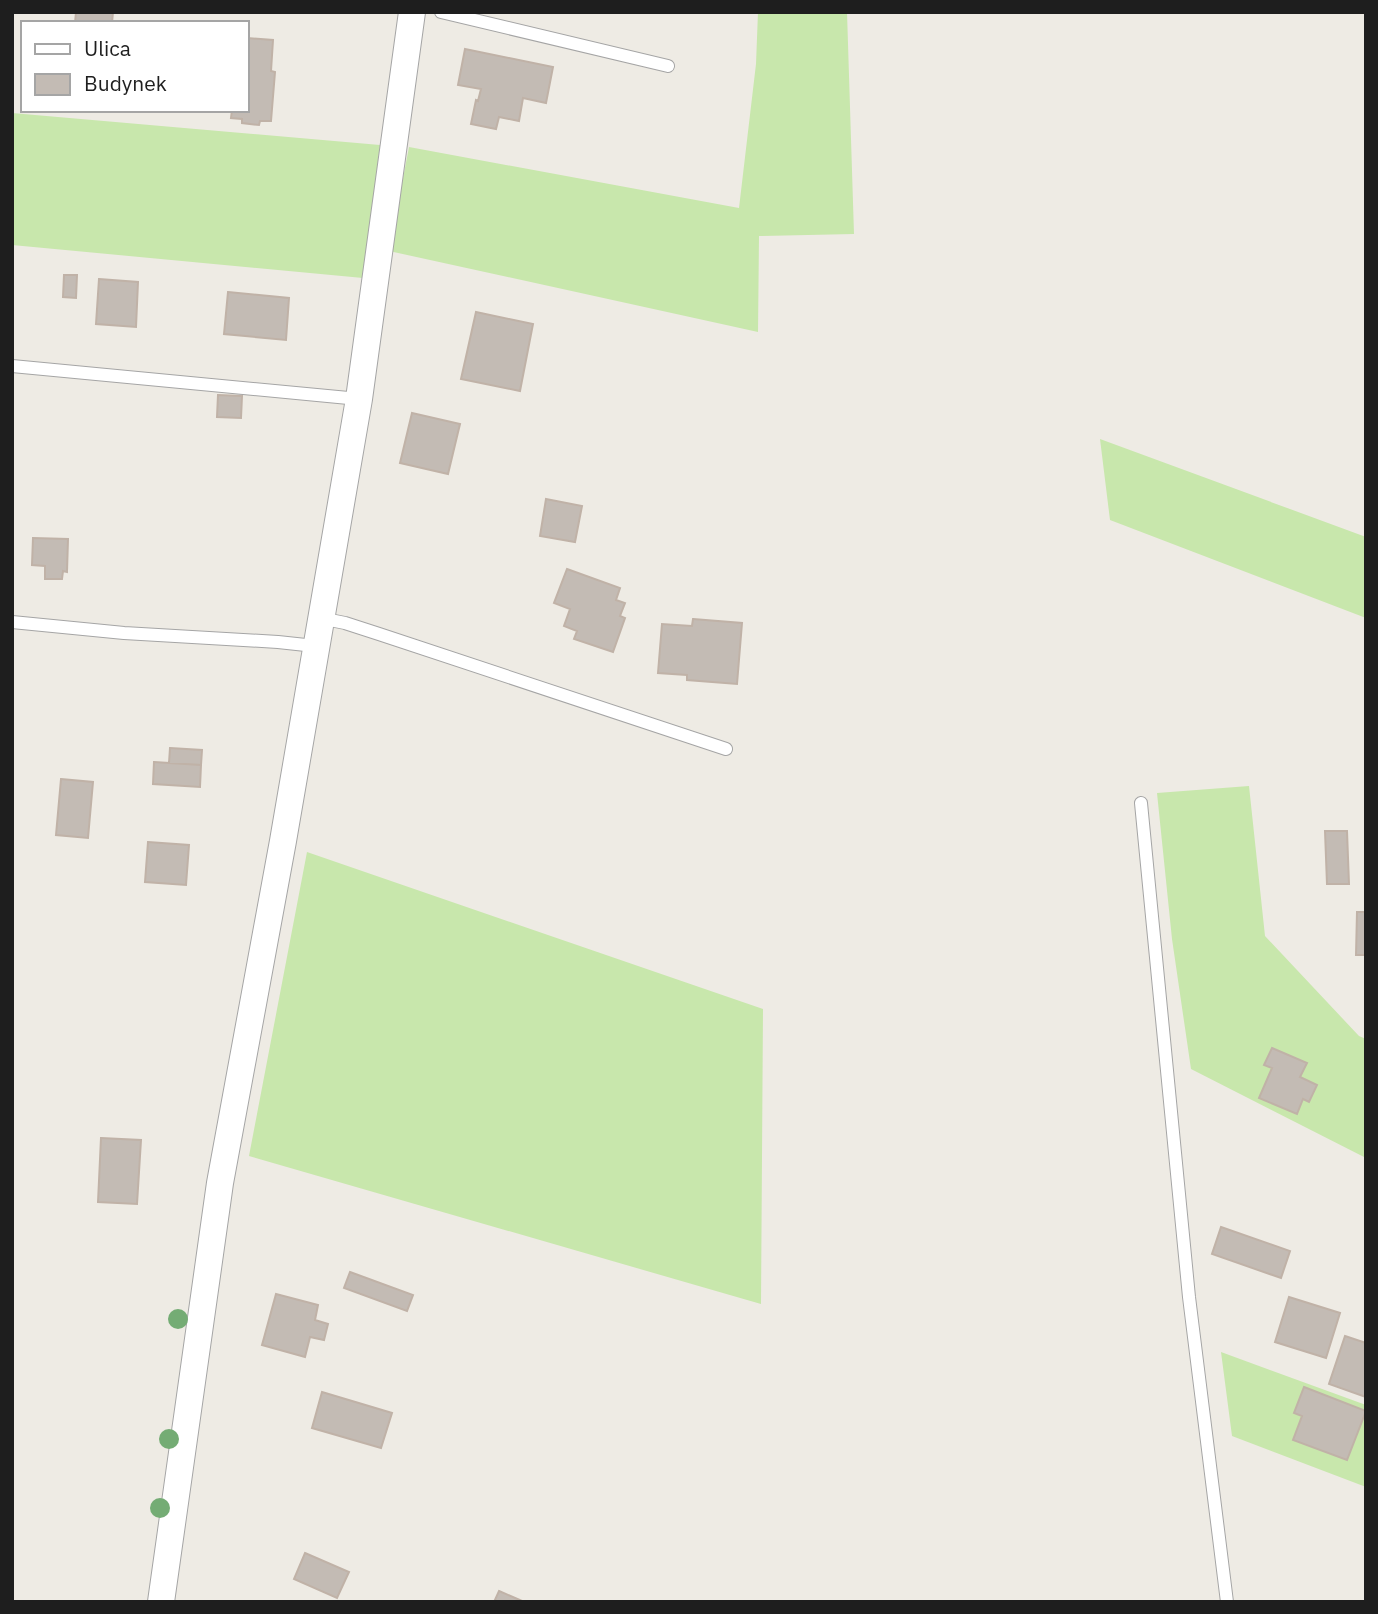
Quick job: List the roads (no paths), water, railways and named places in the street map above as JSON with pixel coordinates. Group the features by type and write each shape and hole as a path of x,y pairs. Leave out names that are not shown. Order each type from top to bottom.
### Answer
{"street":[{"path":"161,1602 220,1183 359,399 412,12"}],"lane":[{"path":"440,12 668,66"},
{"path":"12,366 359,399"},
{"path":"319,618 345,623 726,749"},
{"path":"12,622 124,633 315,646"},
{"path":"1141,803 1189,1297 1227,1602"}]}
